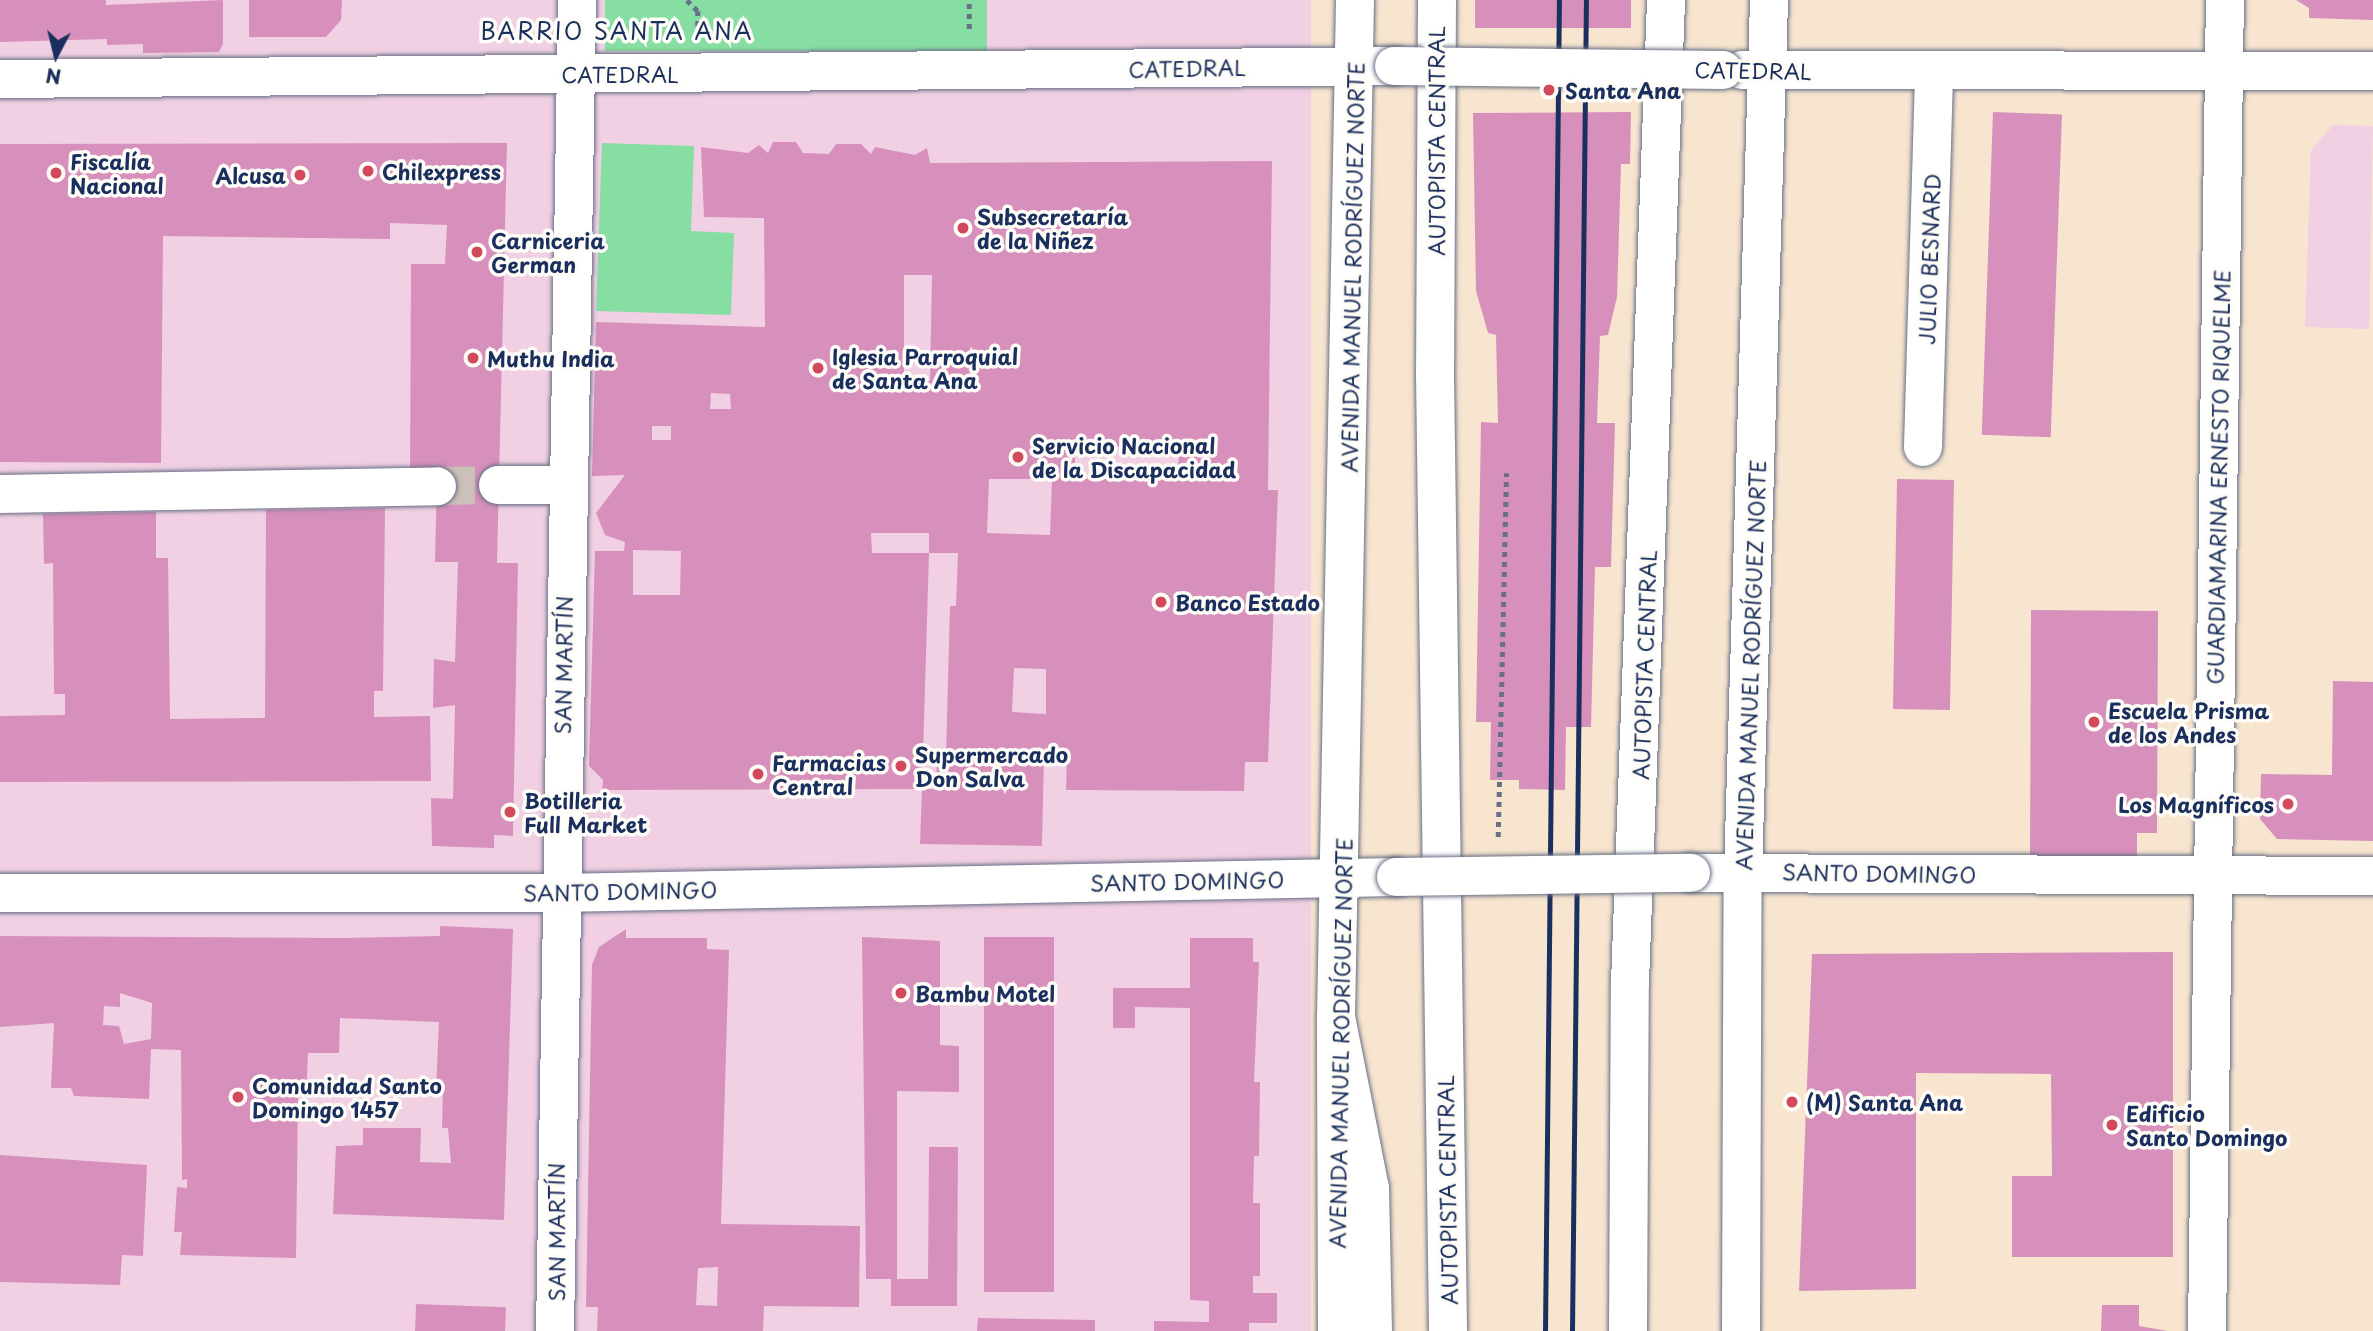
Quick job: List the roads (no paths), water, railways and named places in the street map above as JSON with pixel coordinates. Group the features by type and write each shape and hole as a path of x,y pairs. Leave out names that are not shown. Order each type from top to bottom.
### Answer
{"main road":[{"name":"SAN MARTÍN","path":"555,1331 558,893 577,0"},
{"name":"AVENIDA MANUEL RODRÍGUEZ NORTE","path":"1337,1331 1336,1017 1341,878 1355,0"},
{"name":"AUTOPISTA CENTRAL","path":"1437,0 1435,374 1448,1331"},
{"name":"AUTOPISTA CENTRAL","path":"1628,1331 1630,983 1666,0"},
{"name":"AVENIDA MANUEL RODRÍGUEZ NORTE","path":"1741,1331 1743,872 1769,0"},
{"name":"GUARDIAMARINA ERNESTO RIQUELME","path":"2207,1331 2211,877 2225,0"},
{"name":"CATEDRAL","path":"0,79 1355,66 1723,70 2373,71"},
{"name":"JULIO BESNARD","path":"1923,447 1934,71"},
{"path":"498,485 567,485"},
{"path":"0,494 437,486"},
{"name":"SANTO DOMINGO","path":"0,893 558,893 1743,872 2373,876"},
{"path":"1336,1017 1370,1188 1373,1331"}],"tunnel":[{"path":"437,486 498,485"}],"railway":[{"path":"1545,1331 1559,0"},
{"path":"1572,1331 1586,0"}],"place":[{"name":"Santa Ana","path":"1549,90"},
{"name":"Chilexpress","path":"368,171"},
{"name":"Fiscalía Nacional","path":"56,173"},
{"name":"Alcusa","path":"300,175"},
{"name":"Subsecretaría de la Niñez","path":"963,228"},
{"name":"Carniceria German","path":"477,252"},
{"name":"Muthu India","path":"473,358"},
{"name":"Iglesia Parroquial de Santa Ana","path":"818,368"},
{"name":"Servicio Nacional de la Discapacidad","path":"1018,457"},
{"name":"Banco Estado","path":"1161,602"},
{"name":"Escuela Prisma de los Andes","path":"2094,722"},
{"name":"Supermercado Don Salva","path":"901,766"},
{"name":"Farmacias Central","path":"758,774"},
{"name":"Los Magníficos","path":"2288,804"},
{"name":"Botilleria Full Market","path":"510,812"},
{"name":"Bambu Motel","path":"901,993"},
{"name":"Comunidad Santo Domingo 1457","path":"238,1097"},
{"name":"(M) Santa Ana","path":"1792,1102"},
{"name":"Edificio Santo Domingo","path":"2112,1125"}],"district":[{"name":"BARRIO SANTA ANA","path":"617,31"}]}
